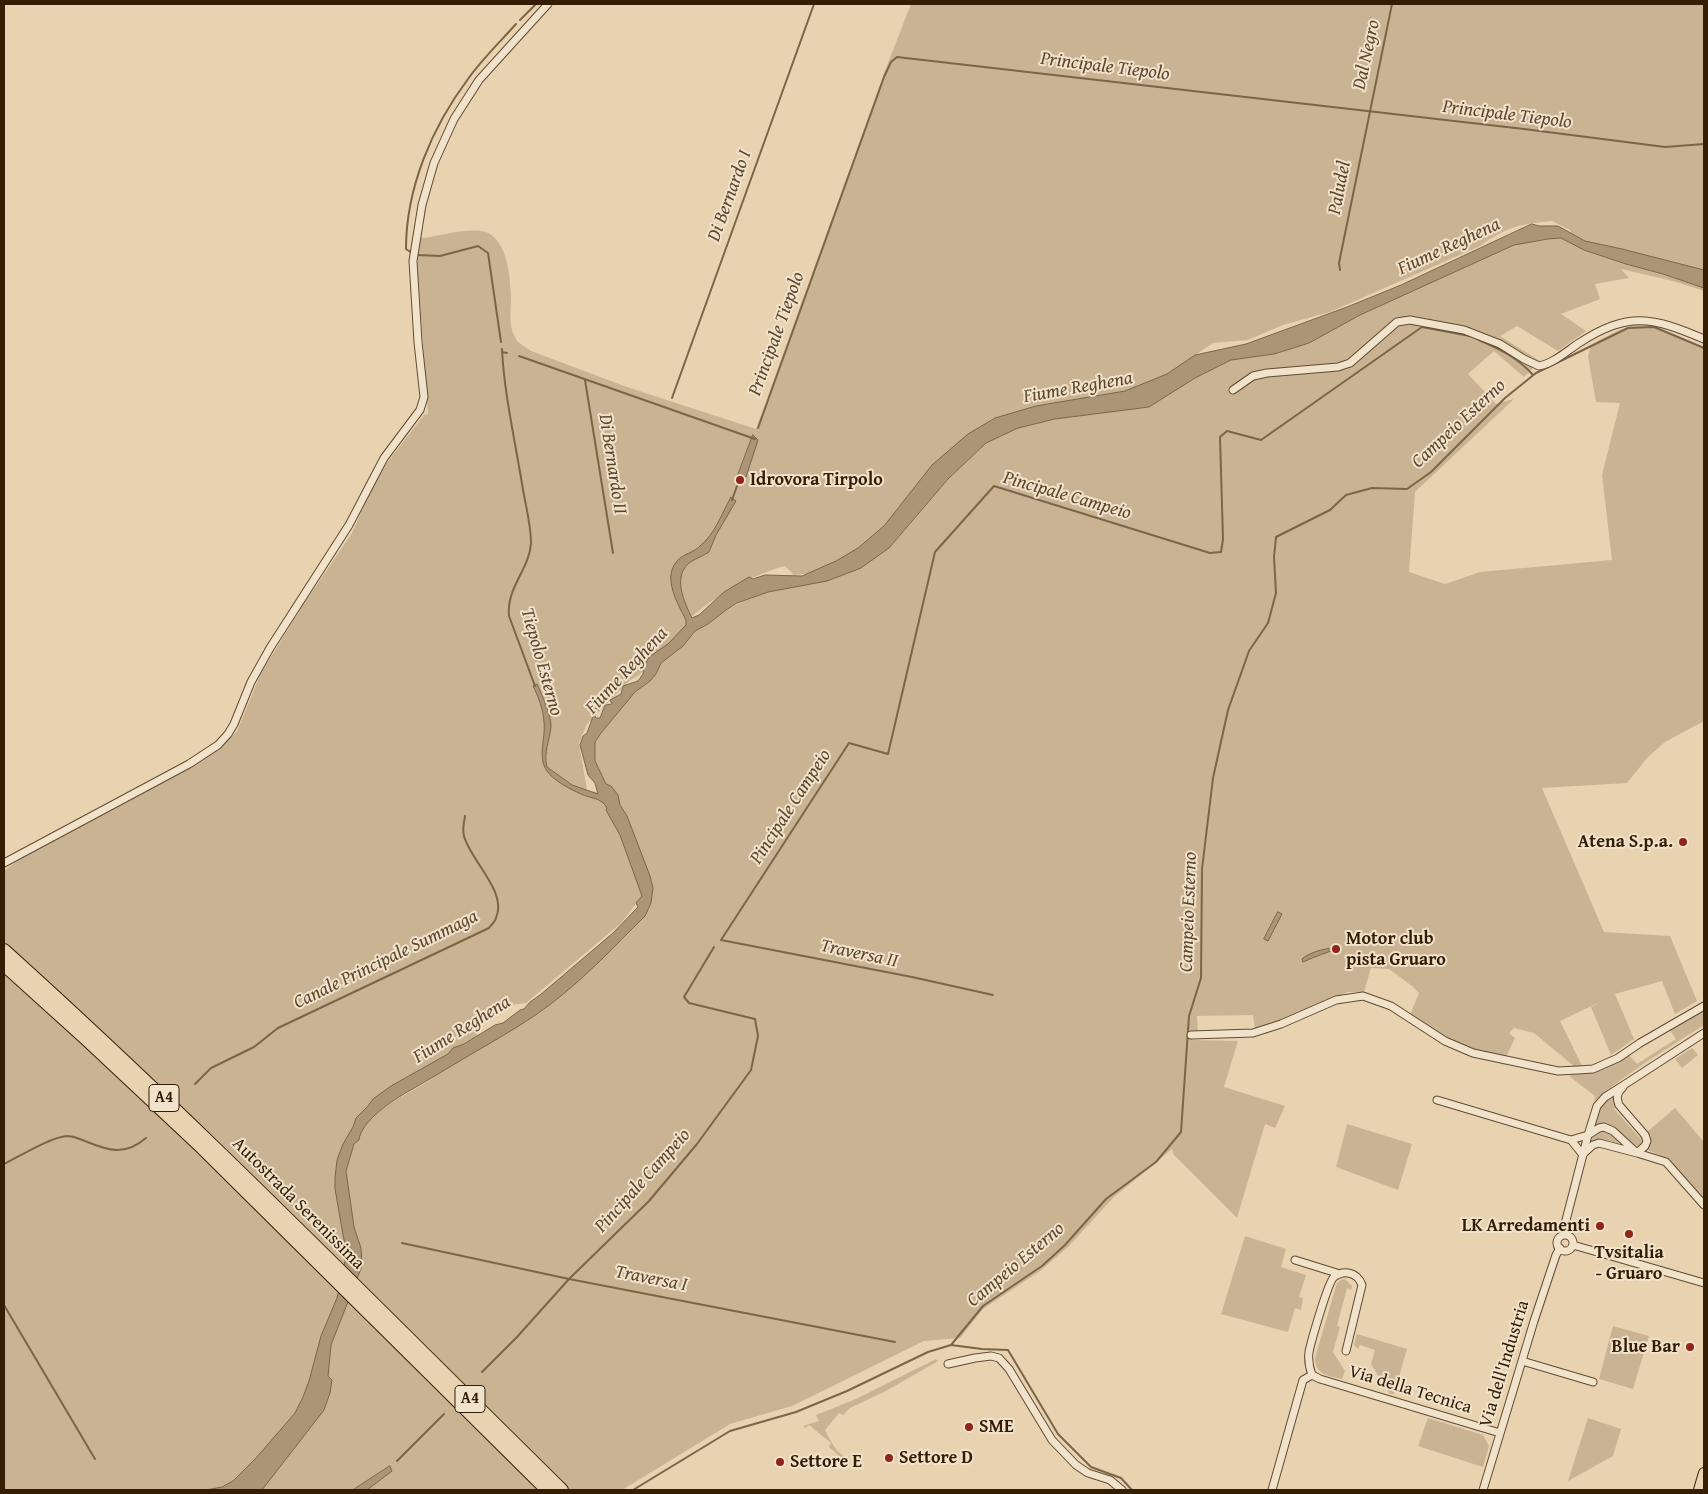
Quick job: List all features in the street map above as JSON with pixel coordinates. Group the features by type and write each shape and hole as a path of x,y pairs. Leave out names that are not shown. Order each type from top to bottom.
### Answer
{"highway":[{"name":"Autostrada Serenissima","path":"4,950 101,1038 208,1140 317,1255"},
{"name":"Autostrada Serenissima","path":"4,964 317,1255 562,1490"},
{"name":"Autostrada Serenissima","path":"374,1311 547,1490"}],"main road":[{"path":"1699,1488 1704,1473"}],"street":[{"path":"4,863 189,764 218,744 228,734 251,682 270,648 349,525 384,458 420,410 424,397 418,342 414,258 422,205 432,171 454,119 479,80 548,4"},
{"path":"1233,390 1254,376 1266,373 1338,367 1350,363 1397,322 1410,320 1464,330 1500,344 1539,366 1553,360 1603,329 1623,322 1642,320 1659,322 1704,340"},
{"path":"1192,1035 1253,1033 1281,1024 1336,1000 1364,996 1391,1006 1445,1041 1473,1053 1558,1070 1578,1070 1593,1069 1618,1058 1704,1006"},
{"path":"1573,1245 1568,1250 1560,1248 1558,1241 1564,1235 1565,1224 1588,1134 1597,1106 1605,1097 1704,1033"},
{"path":"1627,1083 1618,1093 1617,1100 1646,1138 1645,1146 1637,1153"},
{"path":"1436,1100 1571,1140 1583,1155"},
{"path":"1571,1140 1599,1128 1608,1128 1614,1131 1637,1153"},
{"path":"1583,1155 1593,1146 1600,1143 1666,1162 1704,1205"},
{"path":"1564,1235 1571,1237 1573,1245"},
{"path":"1573,1245 1704,1283"},
{"name":"Via dell'Industria","path":"1483,1490 1556,1254 1560,1248"},
{"path":"1295,1260 1340,1274"},
{"name":"Via della Tecnica","path":"1340,1274 1346,1272 1353,1274 1360,1280 1362,1285 1346,1351"},
{"path":"1272,1490 1304,1380 1312,1375 1308,1364 1310,1350 1326,1292 1332,1279 1340,1274"},
{"path":"948,1364 991,1356 999,1358 1009,1369 1052,1440 1076,1465 1088,1473 1110,1480 1122,1490"},
{"path":"1522,1361 1593,1382"},
{"name":"Via della Tecnica","path":"1312,1375 1500,1433"}],"shaded area":[{"path":"911,4 1704,4 1704,283 1619,261 1704,288 1704,291 1673,281 1621,269 1629,278 1595,284 1600,299 1561,314 1586,331 1558,351 1517,326 1500,336 1540,361 1524,377 1494,351 1468,374 1496,404 1514,399 1415,492 1409,572 1445,584 1480,572 1612,560 1602,475 1620,403 1596,402 1588,356 1591,345 1627,327 1647,324 1656,325 1704,347 1704,721 1665,742 1648,757 1627,783 1542,788 1604,932 1670,936 1697,1001 1675,1014 1662,981 1615,994 1634,1039 1611,1055 1591,1007 1602,1001 1560,1021 1582,1066 1575,1067 1534,1033 1514,1028 1509,1033 1515,1038 1506,1057 1472,1050 1441,1037 1410,1015 1419,993 1389,969 1371,968 1364,992 1348,992 1255,1029 1253,1015 1197,1016 1198,1033 1192,1040 1238,1041 1224,1087 1285,1106 1275,1128 1265,1124 1237,1218 1174,1155 1172,1149 1114,1197 1068,1247 1040,1271 983,1309 960,1338 924,1341 792,1406 730,1424 622,1490 4,1490 4,871 22,857 191,767 215,751 237,731 261,673 305,602 352,533 368,496 386,464 424,415 428,414 417,262 420,237 425,238 473,230 486,232 499,243 506,260 511,289 510,319 513,334 517,341 531,351 627,387 756,429 886,68","holes":["1552,221 1570,230 1572,243 1561,238 1514,245 1360,315 1309,343 1274,354 1231,360 1187,382 1198,353 1213,343 1248,340 1283,325 1330,312 1480,246 1498,234 1514,227","1154,404 1149,407 1055,419 1018,428 986,443 948,479 889,548 861,567 827,581 768,592 746,600 726,610 695,631 683,646 661,663 656,674 635,692 595,742 595,761 606,784 611,786 618,798 587,790 579,743 587,724 629,681 638,676 694,623 690,618 711,601 747,580 772,570 785,566 794,575 824,572 895,525 1010,415","650,886 645,916 625,937 570,988 547,1006 476,1051 477,1033 484,1015 495,1007 526,1003 621,923","434,1077 390,1104 369,1120 362,1130 359,1140 352,1148 348,1158 347,1181 353,1226 342,1166 376,1101"]},
{"path":"1532,224 1558,226 1585,241 1704,270 1704,288 1584,250 1561,238 1514,245 1360,315 1309,343 1274,354 1231,360 1195,378 1149,407 1055,419 1018,428 986,443 948,479 889,548 861,568 827,581 768,592 737,603 695,631 683,646 661,663 656,674 635,692 595,742 595,761 606,784 611,786 618,795 620,805 627,816 650,876 653,888 651,903 645,916 586,974 548,1006 395,1100 365,1126 359,1140 354,1144 346,1171 354,1227 361,1248 362,1266 331,1345 328,1376 332,1380 324,1410 262,1490 206,1490 222,1487 233,1481 295,1413 303,1397 321,1336 337,1298 345,1261 345,1246 335,1189 335,1178 337,1160 356,1118 373,1099 391,1086 448,1054 453,1048 464,1044 495,1025 503,1023 524,1009 613,933 638,907 636,903 642,896 620,835 606,810 605,804 567,787 550,775 544,766 542,754 543,717 533,686 537,684 551,721 546,756 547,767 572,785 598,794 595,783 588,775 580,745 583,736 587,733 596,708 594,714 596,718 600,718 605,705 612,704 610,700 621,694 623,686 638,681 643,674 644,666 649,657 668,644 686,625 686,620 671,583 673,568 679,559 697,548 710,536 731,497 736,501 716,535 709,552 692,561 682,573 681,588 692,618 699,615 724,592 749,577 753,579 765,575 802,576 836,561 858,548 884,526 932,465 968,434 995,418 1036,406 1125,391 1167,374 1195,355 1246,344 1347,307 1401,285"},
{"path":"753,435 758,440 746,477 738,475"},
{"path":"1278,912 1282,914 1268,941 1264,939"},
{"path":"1340,947 1303,962 1302,959 1315,952"},
{"path":"1704,1010 1704,1025 1634,1070 1594,1101 1595,1096 1569,1076 1607,1066 1628,1054 1637,1064 1676,1039 1669,1029"},
{"path":"1692,1048 1698,1055 1682,1068 1675,1059"},
{"path":"1614,1096 1616,1107 1614,1109 1639,1137 1641,1136 1642,1143 1639,1146 1628,1142 1611,1126 1604,1124 1595,1125 1600,1108"},
{"path":"1675,1108 1704,1142 1704,1200 1669,1159 1647,1150 1651,1141 1647,1132"},
{"path":"1347,1124 1412,1144 1398,1190 1336,1167"},
{"path":"1604,1131 1609,1133 1619,1143 1601,1139 1591,1141 1594,1135"},
{"path":"1245,1236 1286,1249 1281,1267 1306,1275 1299,1297 1303,1298 1301,1310 1295,1308 1288,1332 1221,1314"},
{"path":"1345,1279 1352,1286 1351,1290 1347,1288 1337,1326 1340,1327 1333,1352 1345,1371 1342,1379 1328,1376 1320,1371 1317,1368 1315,1358 1337,1283"},
{"path":"1613,1326 1649,1336 1633,1389 1599,1379"},
{"path":"1357,1334 1407,1349 1394,1394 1390,1394 1371,1364 1375,1350 1360,1345 1358,1349 1354,1345"},
{"path":"936,1359 938,1361 886,1391 850,1408 843,1415 839,1413 825,1430 836,1449 847,1458 844,1460 829,1447 831,1443 809,1425 806,1428 803,1426 819,1421 816,1415 856,1399"},
{"path":"1428,1418 1483,1435 1489,1446 1483,1467 1418,1446"},
{"path":"1588,1418 1621,1429 1613,1456 1568,1481"},
{"path":"390,1466 392,1471 367,1490 353,1490"}],"waterway":[{"name":"Tiepolo Esterno","path":"520,20 536,4"},
{"name":"Di Bernardo I","path":"672,398 814,4"},
{"name":"Paludel","path":"1340,270 1339,263 1392,4"},
{"name":"Tiepolo Esterno","path":"412,253 406,249 411,203 416,181 433,138 443,117 468,79 516,24"},
{"name":"Principale Tiepolo","path":"758,428 884,77 891,62 897,57 1665,147 1704,144"},
{"name":"Tiepolo Esterno","path":"417,255 440,256 478,246 488,253 501,342"},
{"name":"Pincipale Campeio","path":"993,995 912,977 721,940 849,743 888,754 935,552 994,486 1210,553 1221,552 1223,539 1220,437 1227,431 1261,440 1422,327 1470,336"},
{"name":"Campeio Esterno","path":"633,1490 730,1431 796,1412 847,1391 928,1352 951,1345 983,1306 1042,1266 1065,1245 1106,1199 1156,1162 1181,1132 1189,1016 1201,978 1202,869 1213,778 1228,710 1249,651 1268,623 1276,593 1274,557 1276,537 1330,510 1346,495 1372,488 1407,489 1431,472 1505,398 1536,373 1628,328 1654,327 1704,348"},
{"name":"Pincipale Campeio","path":"1479,340 1508,354 1533,375"},
{"name":"Tiepolo Esterno","path":"502,349 508,402 531,543 527,561 511,596 509,616 535,686"},
{"name":"Tiepolo Esterno","path":"502,352 507,353"},
{"path":"519,356 755,439"},
{"name":"Di Bernardo II","path":"585,380 613,553"},
{"name":"Principale Tiepolo","path":"732,500 737,486"},
{"name":"Canale Principale Summaga","path":"195,1084 211,1068 254,1047 278,1028 489,928 496,918 497,898 493,887 473,855 464,836 465,816"},
{"name":"Pincipale Campeio","path":"482,1372 517,1337 569,1279 649,1201 697,1144 751,1070 758,1036 755,1019 689,1003 684,997 714,947"},
{"name":"Canale Principale Summaga","path":"4,1164 44,1143 60,1137 72,1136 102,1147 117,1150 131,1147 146,1138"},
{"name":"Traversa I","path":"402,1243 569,1279 895,1342"},
{"path":"4,1305 95,1459"},
{"path":"951,1345 1008,1350 1058,1434 1091,1467 1121,1478 1132,1490"},
{"name":"Pincipale Campeio","path":"397,1461 444,1414"}],"place":[{"name":"Idrovora Tirpolo","path":"740,480"},
{"name":"Atena S.p.a.","path":"1683,842"},
{"name":"Motor club pista Gruaro","path":"1336,949"},
{"name":"LK Arredamenti","path":"1600,1226"},
{"name":"Tvsitalia - Gruaro","path":"1629,1234"},
{"name":"Blue Bar","path":"1690,1347"},
{"name":"SME","path":"969,1427"},
{"name":"Settore D","path":"889,1458"},
{"name":"Settore E","path":"780,1462"}],"water label":[{"name":"Dal Negro","path":"1367,55"},
{"name":"Fiume Reghena","path":"1449,247"},
{"name":"Fiume Reghena","path":"1078,388"},
{"name":"Fiume Reghena","path":"627,671"},
{"name":"Traversa II","path":"859,954"},
{"name":"Fiume Reghena","path":"462,1030"}]}
